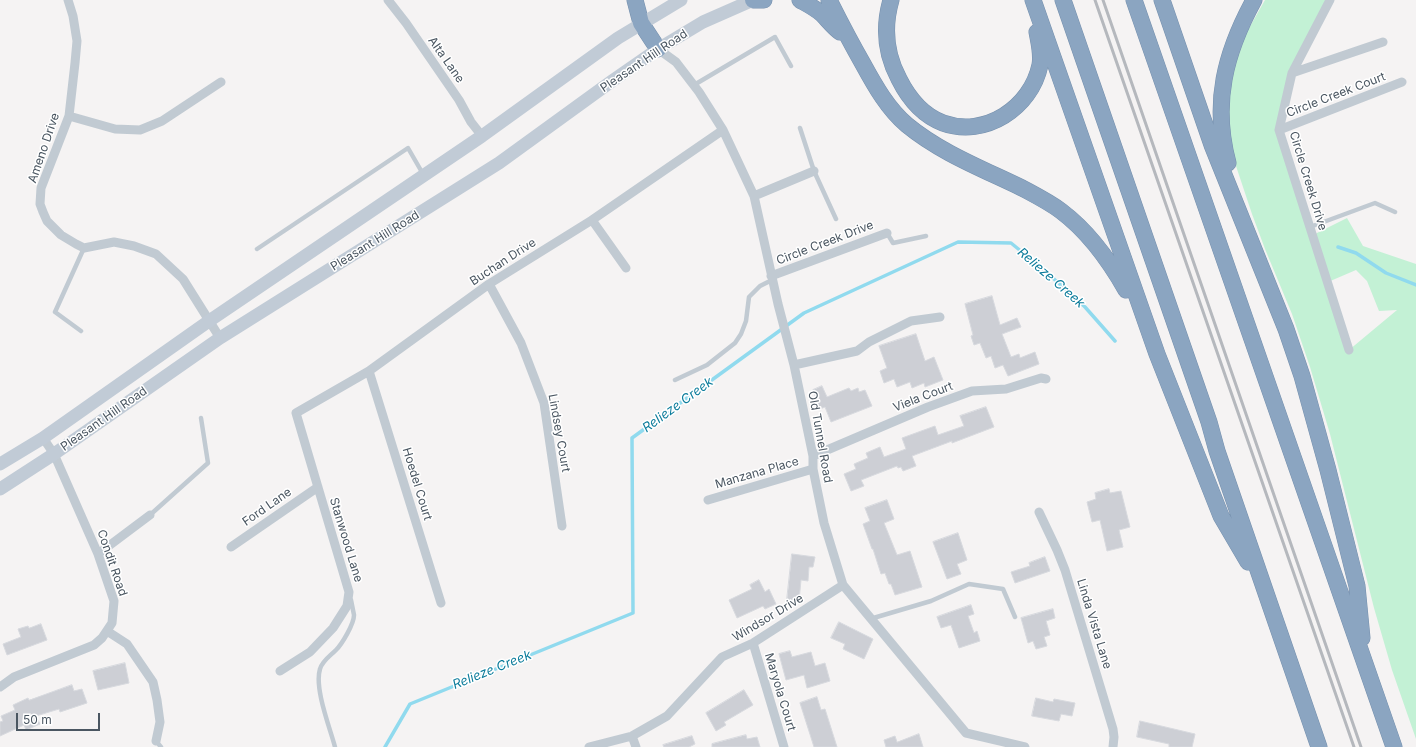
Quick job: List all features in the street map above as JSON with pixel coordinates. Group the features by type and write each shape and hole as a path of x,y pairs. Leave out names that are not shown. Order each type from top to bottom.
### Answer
{"highway":[{"path":"635,0 641,23 658,49"},
{"path":"753,0 764,0"},
{"path":"800,0 812,6 823,15 830,24 850,40"},
{"path":"829,0 878,91 889,107 906,125 926,140 947,152 1038,197 1061,211 1101,250 1115,271 1157,354"},
{"path":"891,0 885,34 888,54 895,73 905,91 916,105 929,116 942,123 974,126 990,123 1004,116 1018,105 1028,94 1036,80 1040,64 1040,47 1037,30 1028,0"},
{"path":"1033,0 1157,354 1221,516 1266,595"},
{"path":"1063,0 1209,422 1266,595 1319,747"},
{"path":"1134,0 1394,747"},
{"path":"1162,0 1212,145 1286,329 1309,399 1357,586 1364,663"},
{"path":"1243,223 1223,146 1221,102 1223,81 1235,40 1254,0"}],"main road":[{"name":"Pleasant Hill Road","path":"0,464 43,438 209,321 424,176 618,38 681,0"},
{"name":"Pleasant Hill Road","path":"0,489 54,454 220,338 499,163 658,49 703,22 753,0"}],"street":[{"name":"Ameno Drive","path":"68,0 73,16 77,42 69,116 41,188 40,204 48,221 61,235 84,248"},
{"name":"Alta Lane","path":"388,0 406,23 459,100 471,122 482,136"},
{"name":"Circle Creek Drive","path":"1330,0 1292,73 1279,130 1349,350"},
{"path":"1292,73 1383,42"},
{"name":"Old Tunnel Road","path":"658,49 676,62 694,85 723,130 754,196 772,278 794,365 813,456 813,469 824,523 843,585 966,733 1025,747"},
{"path":"69,116 115,129 140,130 162,121 221,82"},
{"name":"Circle Creek Court","path":"1279,130 1402,82"},
{"name":"Buchan Drive","path":"296,413 369,371 489,284 592,220 723,130"},
{"path":"754,196 814,171"},
{"path":"592,220 626,268"},
{"name":"Circle Creek Drive","path":"772,278 887,233"},
{"path":"84,248 114,242 134,246 156,254 183,279 220,338"},
{"name":"Lindsey Court","path":"489,284 521,343 544,403 562,526"},
{"path":"794,365 857,351 869,342 911,321 940,317"},
{"name":"Hoedel Court","path":"369,371 441,603"},
{"name":"Viela Court","path":"813,456 928,406 972,391 1006,389 1040,378 1046,379"},
{"name":"Stanwood Lane","path":"280,671 310,652 333,628 347,606 349,592 296,413"},
{"name":"Condit Road","path":"0,687 14,677 94,645 102,638 112,623 114,601 98,554 54,454 43,438"},
{"name":"Manzana Place","path":"708,500 813,469"},
{"name":"Ford Lane","path":"231,547 318,487"},
{"name":"Linda Vista Lane","path":"1039,512 1058,550 1065,570 1113,729 1114,747"},
{"path":"98,554 150,515"},
{"name":"Windsor Drive","path":"589,747 632,736 667,716 722,658 752,643 843,585"},
{"path":"107,631 127,644 153,682 160,722 159,744"},
{"name":"Maryola Court","path":"752,643 784,747"},
{"path":"632,736 636,747"}],"lane":[{"path":"694,85 775,37 791,66"},
{"path":"800,128 814,171 836,219"},
{"path":"257,248 408,148 424,176"},
{"path":"1310,227 1375,203 1395,212"},
{"path":"887,233 893,243 926,236"},
{"path":"81,332 55,312 84,248"},
{"path":"675,380 706,365 735,343 741,334 746,320 749,298 753,292 772,278"},
{"path":"150,515 208,463 201,418"},
{"path":"870,619 931,601 969,584 1003,589 1015,617"},
{"path":"335,747 322,703 319,683 320,669 326,659 337,649 348,631 354,616 349,592"}],"green space":[{"path":"1265,0 1330,0 1292,73 1279,130 1313,235 1347,218 1363,246 1416,264 1416,739 1392,670 1374,608 1330,434 1310,367 1292,314 1252,214 1229,140 1229,81 1244,37","holes":["1356,270 1367,281 1379,311 1397,310 1349,350 1328,282"]}],"building":[{"path":"992,296 1000,325 1017,318 1021,327 1002,334 1011,357 1019,354 1020,358 1035,352 1039,364 1008,376 1003,365 995,368 991,356 986,358 980,343 974,345 965,304"},
{"path":"916,334 925,361 934,357 943,380 925,387 924,383 912,388 910,382 897,387 894,379 884,383 880,371 887,368 879,346"},
{"path":"822,386 827,397 849,388 851,391 858,388 859,392 865,390 872,406 831,422 825,407 820,409 813,390"},
{"path":"986,407 994,427 912,456 916,466 903,471 901,467 898,468 897,466 861,480 864,486 851,491 844,474 856,469 854,464 868,458 866,453 880,447 884,457 906,449 902,438 935,426 938,435 964,426 960,416"},
{"path":"1109,489 1110,493 1121,491 1130,527 1119,530 1123,547 1107,551 1100,520 1092,522 1087,502 1096,499 1095,493"},
{"path":"887,500 894,519 884,523 897,555 910,551 922,587 895,595 885,573 881,574 863,524 870,521 865,508"},
{"path":"958,533 967,560 957,564 961,574 947,579 933,542"},
{"path":"792,554 815,557 813,567 809,567 808,581 801,580 799,601 787,600"},
{"path":"1045,557 1050,571 1015,583 1011,572 1030,566 1029,563"},
{"path":"759,580 765,592 769,589 776,604 765,609 763,606 737,618 729,600 752,589 750,585"},
{"path":"971,605 974,614 968,616 974,633 977,631 980,641 959,648 951,625 941,628 937,617"},
{"path":"1053,609 1055,618 1046,621 1050,635 1044,637 1047,646 1036,649 1033,641 1028,643 1021,618"},
{"path":"839,622 873,639 864,659 843,649 845,644 831,638"},
{"path":"41,624 47,640 7,655 3,644 21,637 18,629 28,626 29,628"},
{"path":"790,651 792,657 811,652 815,666 825,663 830,681 807,688 804,675 786,680 779,654"},
{"path":"125,663 129,683 98,690 93,671"},
{"path":"72,685 74,691 82,689 87,703 60,712 59,709 36,716 40,724 26,730 24,725 0,736 0,722 3,721 1,716 15,710 13,705 28,698 29,700"},
{"path":"744,690 753,705 724,722 726,725 716,731 706,713"},
{"path":"817,697 821,710 825,709 837,747 814,747 800,703"},
{"path":"1036,698 1053,702 1054,699 1075,703 1072,716 1061,714 1059,721 1032,716"},
{"path":"1140,721 1195,734 1192,747 1169,747 1169,744 1137,737"},
{"path":"919,734 923,747 886,747 884,740 895,736 897,742"},
{"path":"746,735 747,739 757,737 760,747 712,747 712,744"},
{"path":"692,736 695,744 689,747 664,747 663,745"}],"waterway":[{"name":"Relieze Creek","path":"385,747 410,704 633,613 632,438 804,313 958,242 1011,243 1085,307 1115,341"},
{"path":"1338,247 1356,253 1386,273 1416,285"}],"railway":[{"path":"1095,0 1354,747"},
{"path":"1103,0 1361,747"}]}
